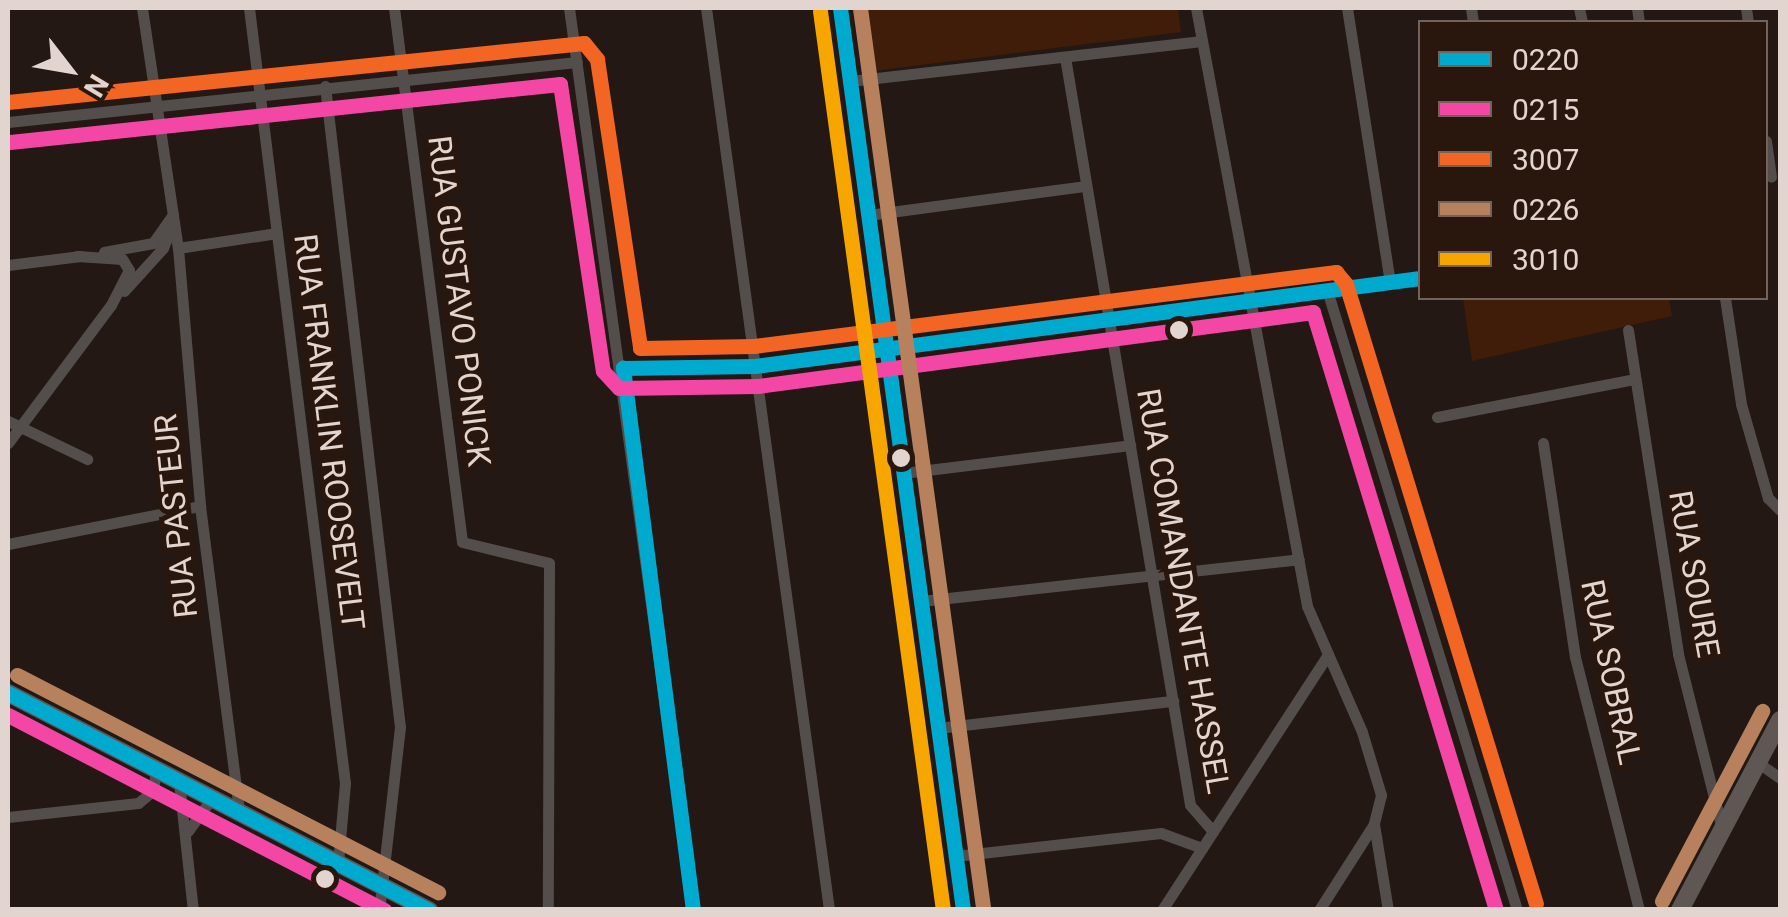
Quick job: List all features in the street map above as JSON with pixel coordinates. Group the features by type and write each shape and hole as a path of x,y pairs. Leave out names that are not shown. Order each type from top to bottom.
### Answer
{"main road":[{"path":"8,693 429,910"},
{"path":"1680,910 1721,825 1780,720"}],"street":[{"name":"RUA PASTEUR","path":"142,8 178,248 200,506 239,812"},
{"name":"RUA FRANKLIN ROOSEVELT","path":"249,8 345,783 338,863"},
{"name":"RUA GUSTAVO PONICK","path":"394,8 462,542 549,563 548,910"},
{"path":"569,8 623,368 693,910"},
{"path":"706,8 829,910"},
{"path":"840,8 963,910"},
{"path":"1196,8 1311,616 1379,784 1374,824 1388,910"},
{"path":"1347,8 1390,282"},
{"path":"850,82 1202,41"},
{"name":"RUA COMANDANTE HASSEL","path":"1065,57 1190,805 1213,831"},
{"path":"8,122 260,92 577,62"},
{"path":"325,86 400,727 380,910"},
{"path":"868,214 1086,186"},
{"path":"8,266 144,246 160,236 173,216"},
{"path":"8,443 14,424 157,255 173,216"},
{"path":"178,248 277,234"},
{"path":"157,255 173,261 180,282"},
{"path":"78,256 127,263 111,305"},
{"path":"623,368 755,366 1418,278"},
{"path":"1327,290 1517,910"},
{"path":"1725,300 1740,404 1768,498 1780,510"},
{"name":"RUA SOURE","path":"1628,330 1678,654 1721,825"},
{"path":"1437,417 1635,380"},
{"path":"14,424 88,459"},
{"name":"RUA SOBRAL","path":"1542,443 1575,656 1639,910"},
{"path":"903,473 1130,445"},
{"path":"8,544 200,506"},
{"path":"921,601 1299,559"},
{"path":"1162,910 1328,654"},
{"path":"938,728 1173,702"},
{"path":"1757,762 1780,778"},
{"path":"8,818 138,803 153,791 156,770"},
{"path":"180,782 193,910"},
{"path":"186,840 196,812 212,798"},
{"path":"1319,910 1374,824"},
{"path":"956,856 1161,833 1202,848"}],"shaded area":[{"path":"853,8 1178,8 1181,32 873,71 861,65"},
{"path":"1463,300 1669,300 1672,316 1472,361"}],"transit line":[{"name":"0220","path":"840,8 963,910"},
{"name":"0226","path":"860,8 983,907"},
{"name":"3010","path":"820,11 943,910"},
{"name":"3007","path":"8,102 584,43 597,59 640,348 754,346 1336,272 1346,284 1536,904"},
{"name":"0215","path":"10,142 560,84 603,371 619,388 758,386 1313,312 1496,910"},
{"name":"0220","path":"693,910 623,368 755,366 1418,278"},
{"name":"0226","path":"17,675 438,892"},
{"name":"0220","path":"8,693 428,910"},
{"name":"0226","path":"1662,901 1762,711"},
{"name":"0215","path":"8,715 384,910"}]}
